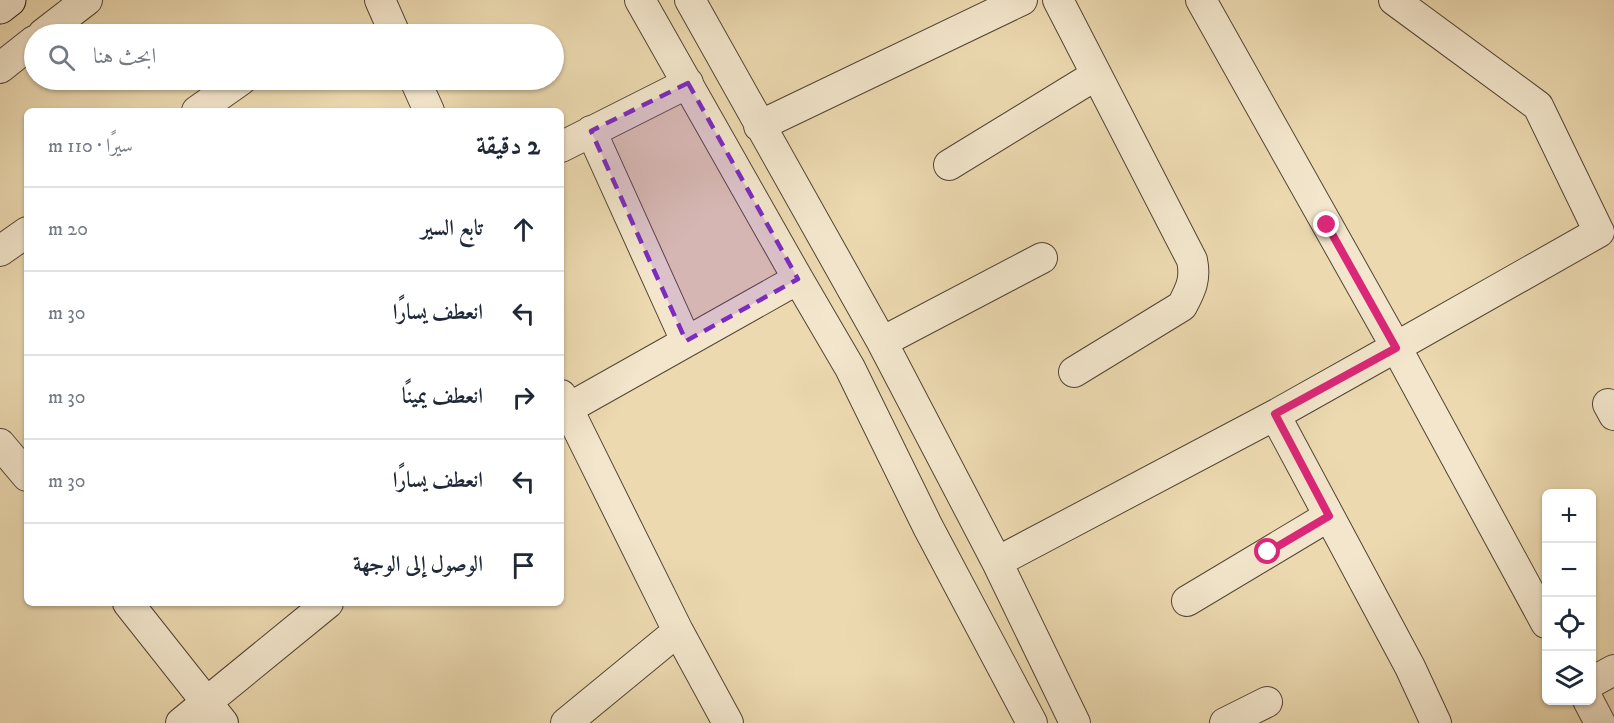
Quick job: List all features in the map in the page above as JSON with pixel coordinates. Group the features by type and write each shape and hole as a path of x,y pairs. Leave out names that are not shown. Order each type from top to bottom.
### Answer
{"main road":[{"path":"0,7 9,0"}],"street":[{"path":"56,24 87,0"},
{"path":"380,0 391,24"},
{"path":"640,0 850,368 928,527 1032,723"},
{"path":"690,0 882,342 997,562 1075,723"},
{"path":"759,126 1022,0"},
{"path":"1058,0 1192,260 1195,273 1191,289 1182,306 1074,372"},
{"path":"1201,0 1396,348 1542,616"},
{"path":"997,562 1396,348 1599,232 1538,106 1394,0"},
{"path":"0,68 24,49"},
{"path":"949,165 1096,75"},
{"path":"564,145 688,83"},
{"path":"201,108 227,90"},
{"path":"420,90 428,108"},
{"path":"591,131 686,341"},
{"path":"0,251 24,234"},
{"path":"882,342 1042,258"},
{"path":"564,405 798,279"},
{"path":"564,408 678,631 728,723"},
{"path":"1275,414 1410,667 1436,723"},
{"path":"0,444 24,472"},
{"path":"1187,601 1329,516"},
{"path":"130,606 215,712"},
{"path":"181,723 215,712 325,606"},
{"path":"566,723 678,631"},
{"path":"1596,680 1614,670"},
{"path":"1225,723 1267,702"},
{"path":"1591,705 1600,723"}],"highlighted area":[{"path":"688,83 798,279 686,341 591,131"}],"route":[{"path":"1268,552 1329,516 1275,414 1396,348 1327,225"}]}
